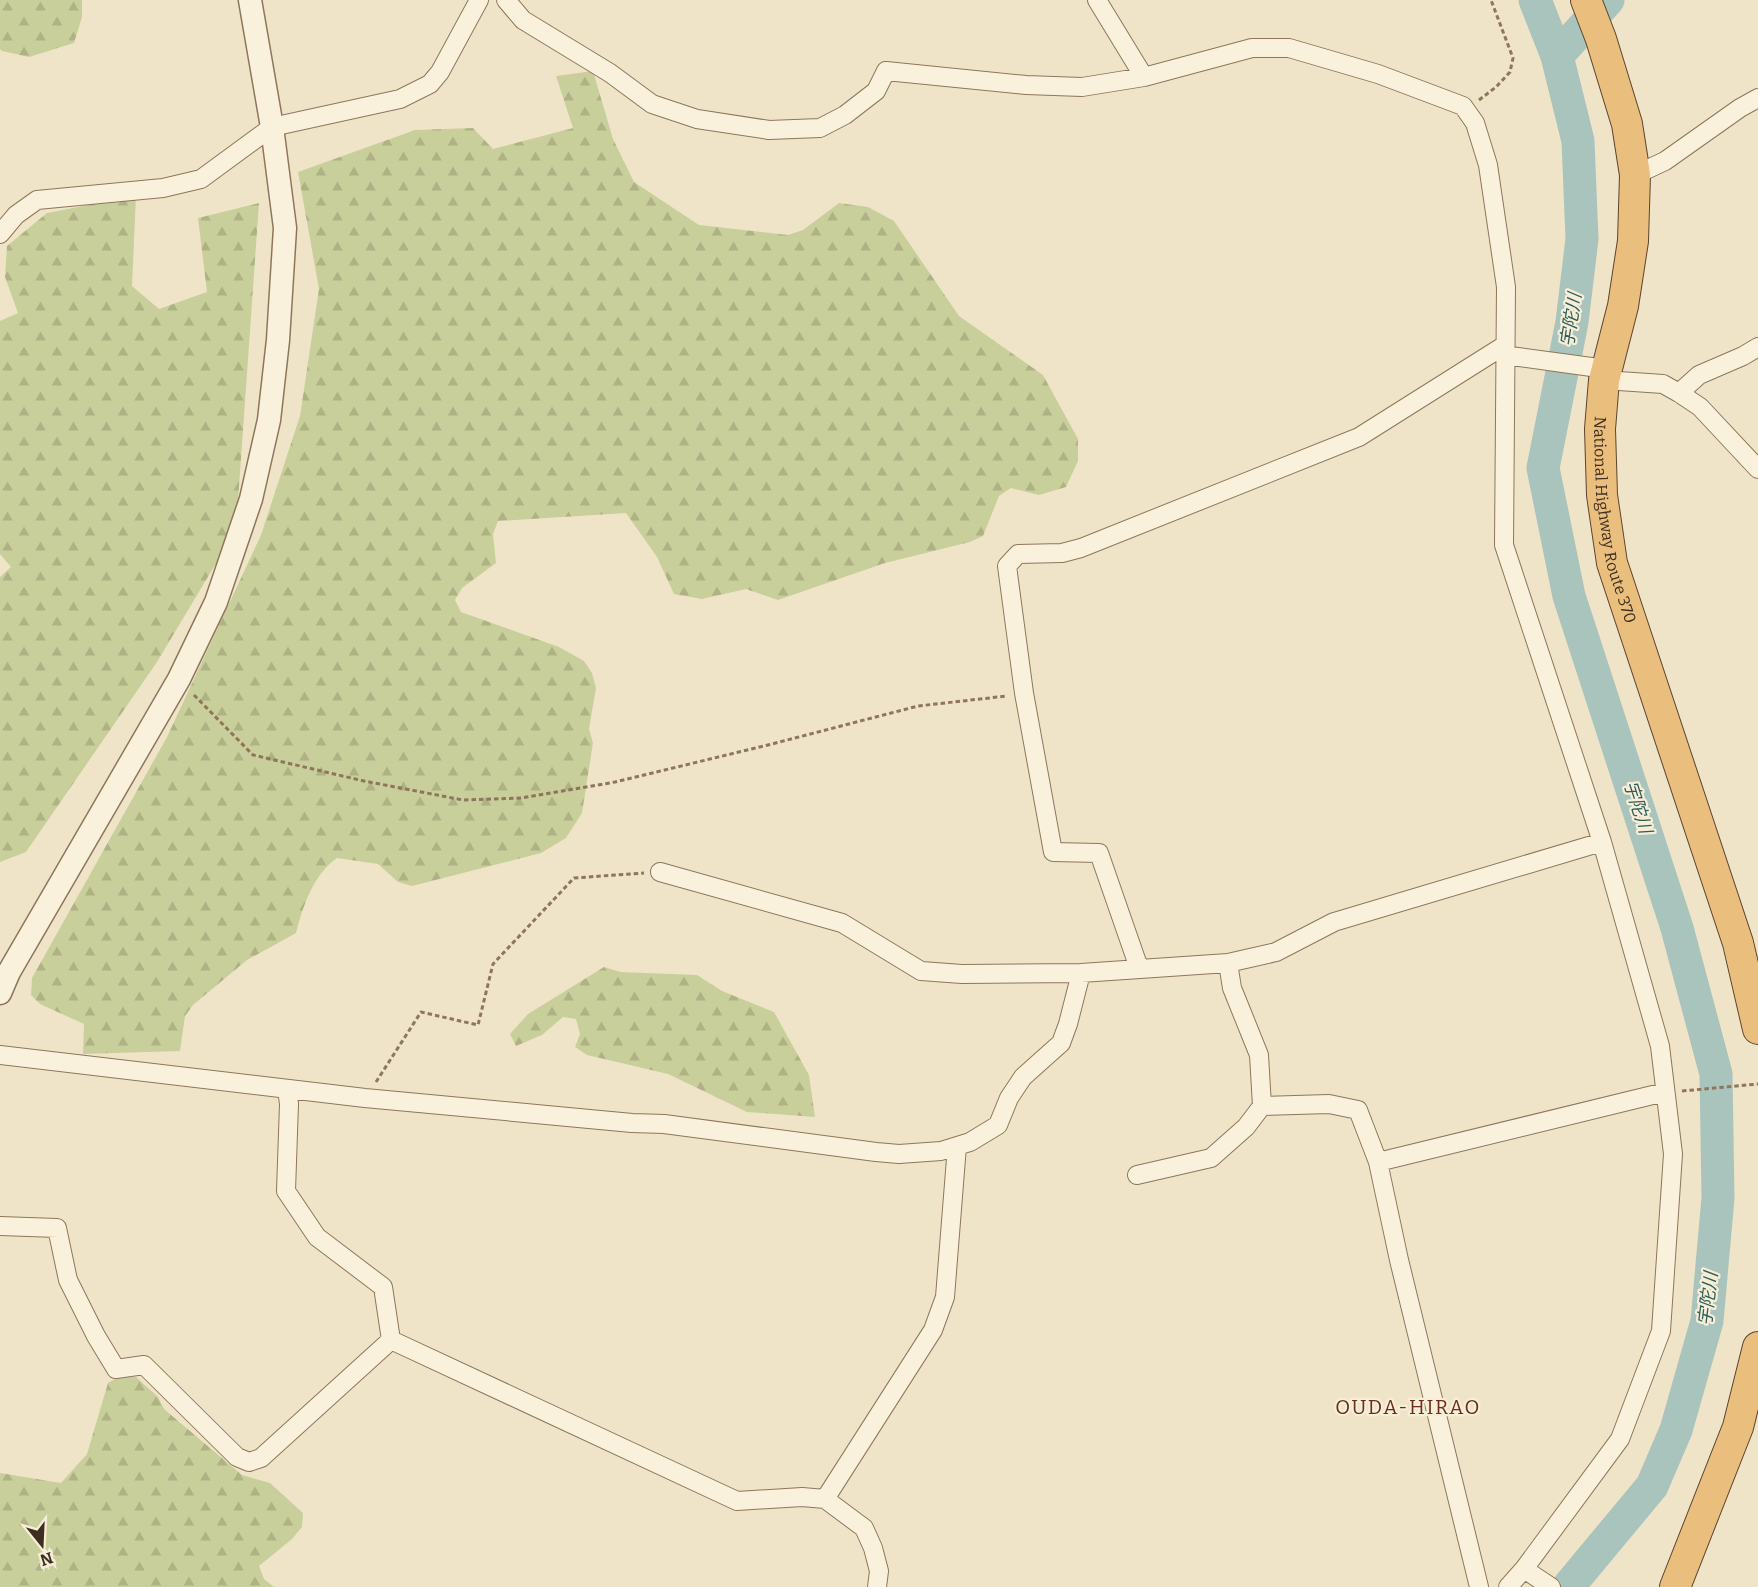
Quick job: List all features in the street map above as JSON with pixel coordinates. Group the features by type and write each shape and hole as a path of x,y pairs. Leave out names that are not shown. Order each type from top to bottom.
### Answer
{"highway":[{"name":"National Highway Route 370","path":"1587,0 1627,124 1635,175 1632,252 1623,306 1601,372 1602,495 1612,563 1738,943 1758,1029"},
{"path":"1675,1587 1738,1427 1758,1347"}],"street":[{"path":"0,993 9,972 178,679 216,602 251,499 269,420 278,340 285,228 272,127 250,0"},
{"path":"0,234 16,215 37,200 163,188 201,179 272,127 400,99 430,84 440,72 479,0"},
{"path":"506,0 523,20 610,73 652,104 697,119 769,130 820,128 845,115 876,91 885,71 1026,85 1082,87 1144,77 1252,48 1289,48 1378,74 1464,105 1475,123 1488,165 1506,287 1509,352 1504,545 1602,842 1673,1092 1673,1154 1661,1330 1620,1439 1526,1570 1508,1587"},
{"path":"1097,0 1144,77"},
{"path":"1635,175 1665,161 1740,108 1758,99"},
{"path":"1679,393 1699,375 1758,347"},
{"path":"1139,968 1099,853 1053,852 1024,693 1007,566 1018,554 1062,554 1081,548 1359,437 1509,352 1664,384 1700,407 1758,469"},
{"path":"660,872 842,923 921,971 962,974 1081,973 1228,963 1276,952 1334,922 1602,842"},
{"path":"1137,1175 1211,1158 1246,1127 1262,1106 1259,1055 1232,988 1228,963"},
{"path":"0,1054 365,1098 664,1124 899,1154 940,1151 970,1142 998,1125 1009,1098 1023,1077 1061,1042 1081,973"},
{"path":"287,1089 289,1104 286,1191 317,1237 382,1287 391,1340"},
{"path":"1378,1162 1673,1092"},
{"path":"1262,1106 1329,1104 1358,1110 1378,1162 1399,1260 1479,1587"},
{"path":"825,1499 933,1330 945,1297 957,1146"},
{"path":"0,1226 57,1228 68,1280 96,1336 116,1369 144,1365 237,1457 249,1462 261,1458 391,1340"},
{"path":"391,1340 737,1501 802,1497 825,1499 864,1528 873,1548 879,1571 877,1587"},
{"path":"1526,1570 1551,1587"}],"path":[{"path":"1466,110 1496,87 1510,72 1513,58 1491,0"},
{"path":"178,679 253,755 364,781 463,800 521,798 615,782 918,706 990,699 1024,693"},
{"path":"365,1098 421,1012 478,1025 493,964 574,878 660,872"},
{"path":"1673,1092 1757,1084"}],"green space":[{"path":"0,0 82,0 82,17 74,43 29,57 2,51 0,49"},
{"path":"593,71 613,139 634,182 699,225 788,235 803,230 839,203 868,207 894,221 959,316 1043,375 1078,439 1078,461 1066,487 1039,495 1011,488 999,496 983,536 970,542 885,563 778,600 746,589 702,599 674,594 657,557 626,513 498,521 493,534 496,563 462,588 455,600 461,612 559,647 584,661 592,673 596,688 589,729 593,743 582,813 566,838 541,853 412,886 398,882 378,864 337,858 315,882 296,933 247,960 193,1005 185,1016 180,1051 83,1054 84,1024 40,1004 31,995 32,978 167,737 261,535 300,416 319,289 298,172 415,130 473,128 493,149 573,128 556,76"},
{"path":"136,196 132,286 159,309 207,292 198,218 259,203 236,530 157,662 26,852 0,862 0,577 11,567 0,554 0,321 18,313 5,277 7,246 47,213"},
{"path":"604,967 621,972 697,975 722,991 774,1012 809,1075 815,1117 747,1112 668,1074 587,1055 575,1047 580,1034 576,1019 563,1017 542,1035 516,1046 510,1034 528,1014"},
{"path":"120,1376 136,1377 158,1397 164,1409 242,1475 270,1483 303,1513 302,1527 292,1539 259,1566 264,1579 274,1587 0,1587 0,1473 61,1483 87,1454 108,1383"}],"waterway":[{"name":"宇陀川","path":"1535,0 1557,56 1578,141 1582,239 1572,322 1543,468 1569,596 1677,928 1716,1074 1718,1198 1707,1321 1676,1430 1652,1486 1568,1587"},
{"path":"1557,56 1608,0"}],"district":[{"name":"OUDA-HIRAO","path":"1408,1407"}]}
